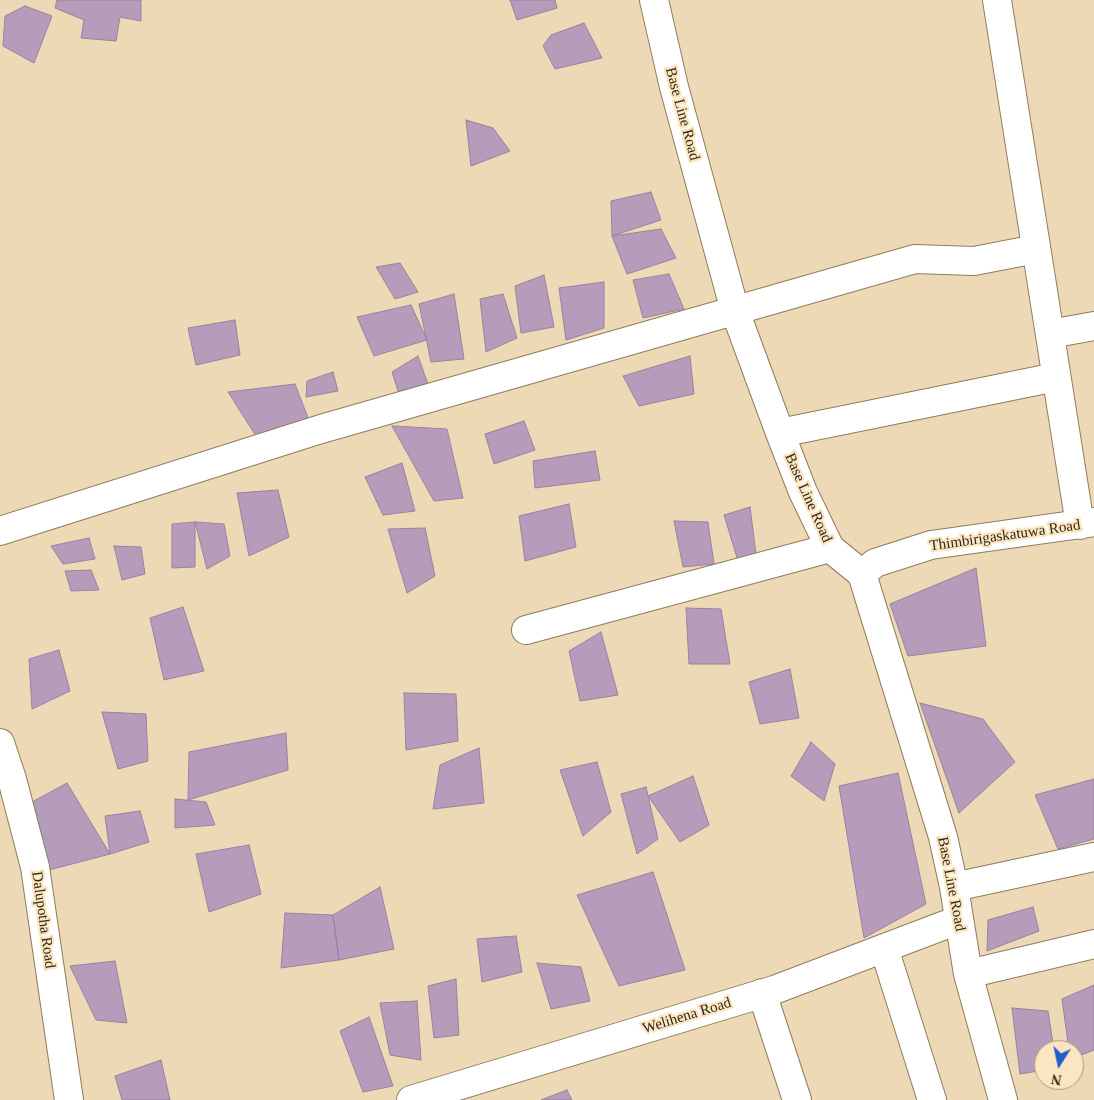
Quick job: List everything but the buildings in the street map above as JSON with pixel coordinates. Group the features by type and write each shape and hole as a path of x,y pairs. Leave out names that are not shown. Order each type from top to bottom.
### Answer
{"street":[{"name":"Base Line Road","path":"654,0 674,87 735,311 803,492 830,548 862,574 943,837 954,887 968,974 1003,1100"},
{"path":"997,0 1056,377 1087,524"},
{"path":"0,531 321,429 915,259 974,261 1036,249"},
{"path":"1050,334 1094,326"},
{"path":"780,434 1056,377"},
{"name":"Thimbirigaskatuwa Road","path":"862,574 875,563 932,545 1087,524"},
{"path":"526,630 830,548"},
{"name":"Dalupotha Road","path":"0,743 12,779 35,867 69,1100"},
{"path":"954,887 1094,857"},
{"name":"Welihena Road","path":"412,1100 762,992 774,990 958,920"},
{"path":"968,974 1094,944"},
{"path":"884,948 932,1100"},
{"path":"762,992 797,1100"}]}
